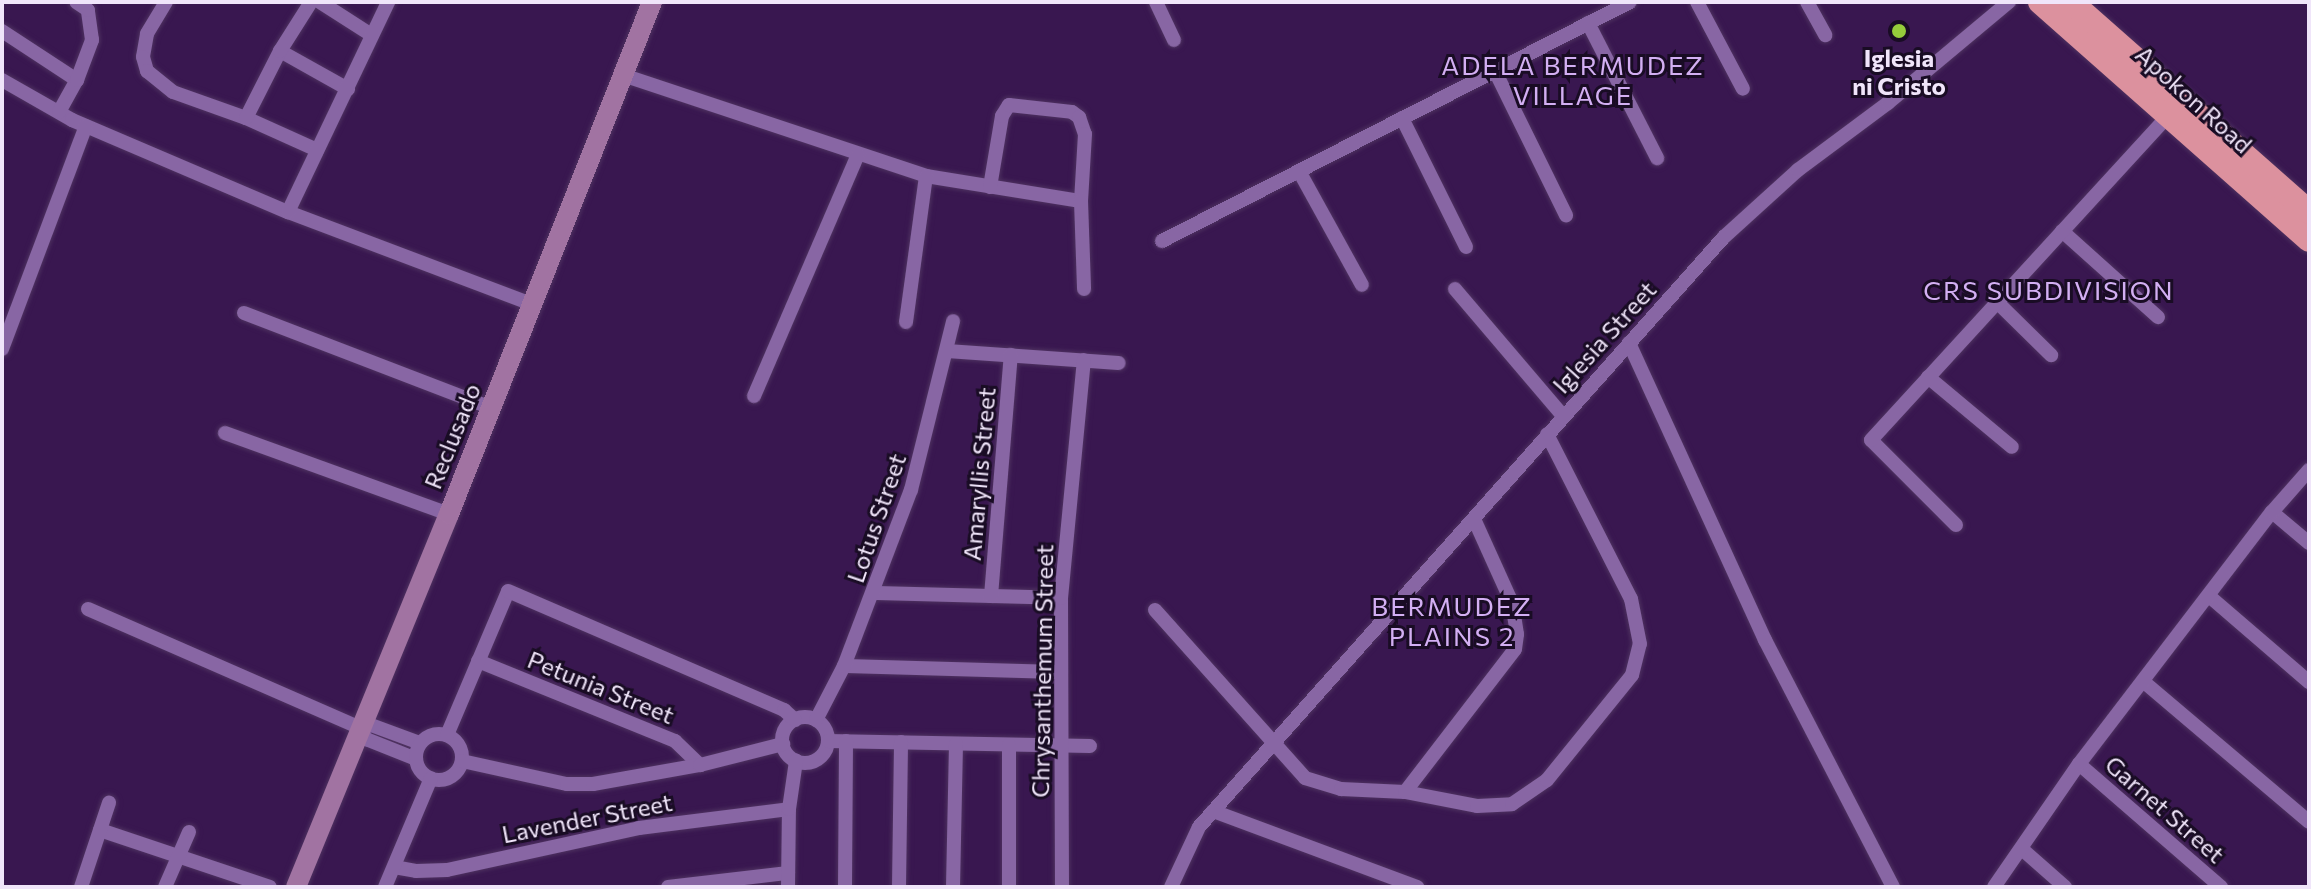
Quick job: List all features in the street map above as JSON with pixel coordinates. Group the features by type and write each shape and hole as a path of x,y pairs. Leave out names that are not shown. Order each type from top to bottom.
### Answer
{"highway":[{"name":"Apokon Road","path":"2040,2 2309,212"},
{"name":"Apokon Road","path":"2071,2 2309,240"}],"street":[{"path":"166,2 147,34 143,57 147,71 173,92 246,118 317,150"},
{"path":"246,118 280,51 311,2"},
{"path":"320,2 370,34"},
{"path":"288,212 348,89 370,34 388,2"},
{"name":"Reclusado","path":"296,887 449,514 652,2"},
{"path":"1156,2 1174,40"},
{"path":"1162,241 1630,2"},
{"path":"1697,2 1743,89"},
{"path":"1807,2 1825,35"},
{"name":"Iglesia Street","path":"1171,887 1188,847 1213,811 1724,237 1759,204 1932,68 2009,2"},
{"path":"59,112 77,80 92,40 93,28 86,5"},
{"path":"1588,23 1657,158"},
{"path":"2,31 77,80"},
{"path":"280,51 348,89"},
{"path":"1495,71 1566,215"},
{"path":"623,75 926,176 1081,201"},
{"path":"2,80 86,126 288,212 532,304"},
{"path":"990,187 1002,116 1009,105 1072,112 1079,117 1085,134 1081,201 1084,289"},
{"path":"1956,525 1871,440 2177,106"},
{"path":"1402,118 1466,247"},
{"path":"2,349 86,126"},
{"path":"754,396 858,154"},
{"path":"1299,171 1362,285"},
{"path":"906,322 926,176"},
{"path":"2062,231 2158,317"},
{"path":"1455,289 1563,416"},
{"path":"1997,302 2051,355"},
{"path":"244,313 491,408"},
{"name":"Lotus Street","path":"816,720 844,666 911,490 953,321"},
{"path":"1629,343 1765,640 1893,887"},
{"path":"947,351 1119,363"},
{"name":"Amaryllis Street","path":"991,596 1011,355"},
{"name":"Chrysanthemum Street","path":"1062,887 1061,598 1084,360"},
{"path":"1928,377 2012,447"},
{"path":"225,433 449,514"},
{"path":"1155,610 1293,769 1319,785 1405,792 1494,807 1512,804 1532,794 1547,780 1632,675 1639,660 1638,626 1631,599 1547,434"},
{"path":"1994,887 2023,850 2079,764 2272,512 2309,470"},
{"path":"2272,512 2309,543"},
{"path":"1405,792 1515,649 1517,634 1512,603 1474,519"},
{"path":"447,735 508,591 784,710 795,720 816,720 823,725 828,741 821,757 805,763 796,761 783,744 785,730 795,720"},
{"path":"874,593 1061,598"},
{"path":"2209,596 2309,682"},
{"path":"88,609 360,728 366,739 416,759"},
{"name":"Petunia Street","path":"478,661 675,741 700,765"},
{"path":"844,666 1059,672"},
{"path":"2144,682 2309,822"},
{"path":"360,728 371,725 420,743"},
{"path":"432,735 447,735 459,745 462,761 447,779 431,778 418,767 416,759 420,743 432,735"},
{"path":"828,741 1090,746"},
{"path":"845,887 846,741"},
{"path":"899,887 901,742"},
{"path":"462,761 567,784 624,780 783,744"},
{"path":"953,887 956,744"},
{"path":"1009,745 1009,887"},
{"path":"668,887 788,880 789,809 796,761"},
{"name":"Garnet Street","path":"2079,764 2221,887"},
{"path":"385,887 431,778"},
{"path":"82,887 109,803"},
{"name":"Lavender Street","path":"394,867 416,871 447,870 639,828 789,809"},
{"path":"1213,811 1417,887"},
{"path":"100,830 178,856 230,881 270,887"},
{"path":"165,887 189,832"},
{"path":"2023,850 2065,887"}],"place":[{"name":"Iglesia ni Cristo","path":"1899,31"}],"district":[{"name":"ADELA BERMUDEZ VILLAGE","path":"1573,80"},
{"name":"CRS SUBDIVISION","path":"2049,290"},
{"name":"BERMUDEZ PLAINS 2","path":"1452,621"}]}
